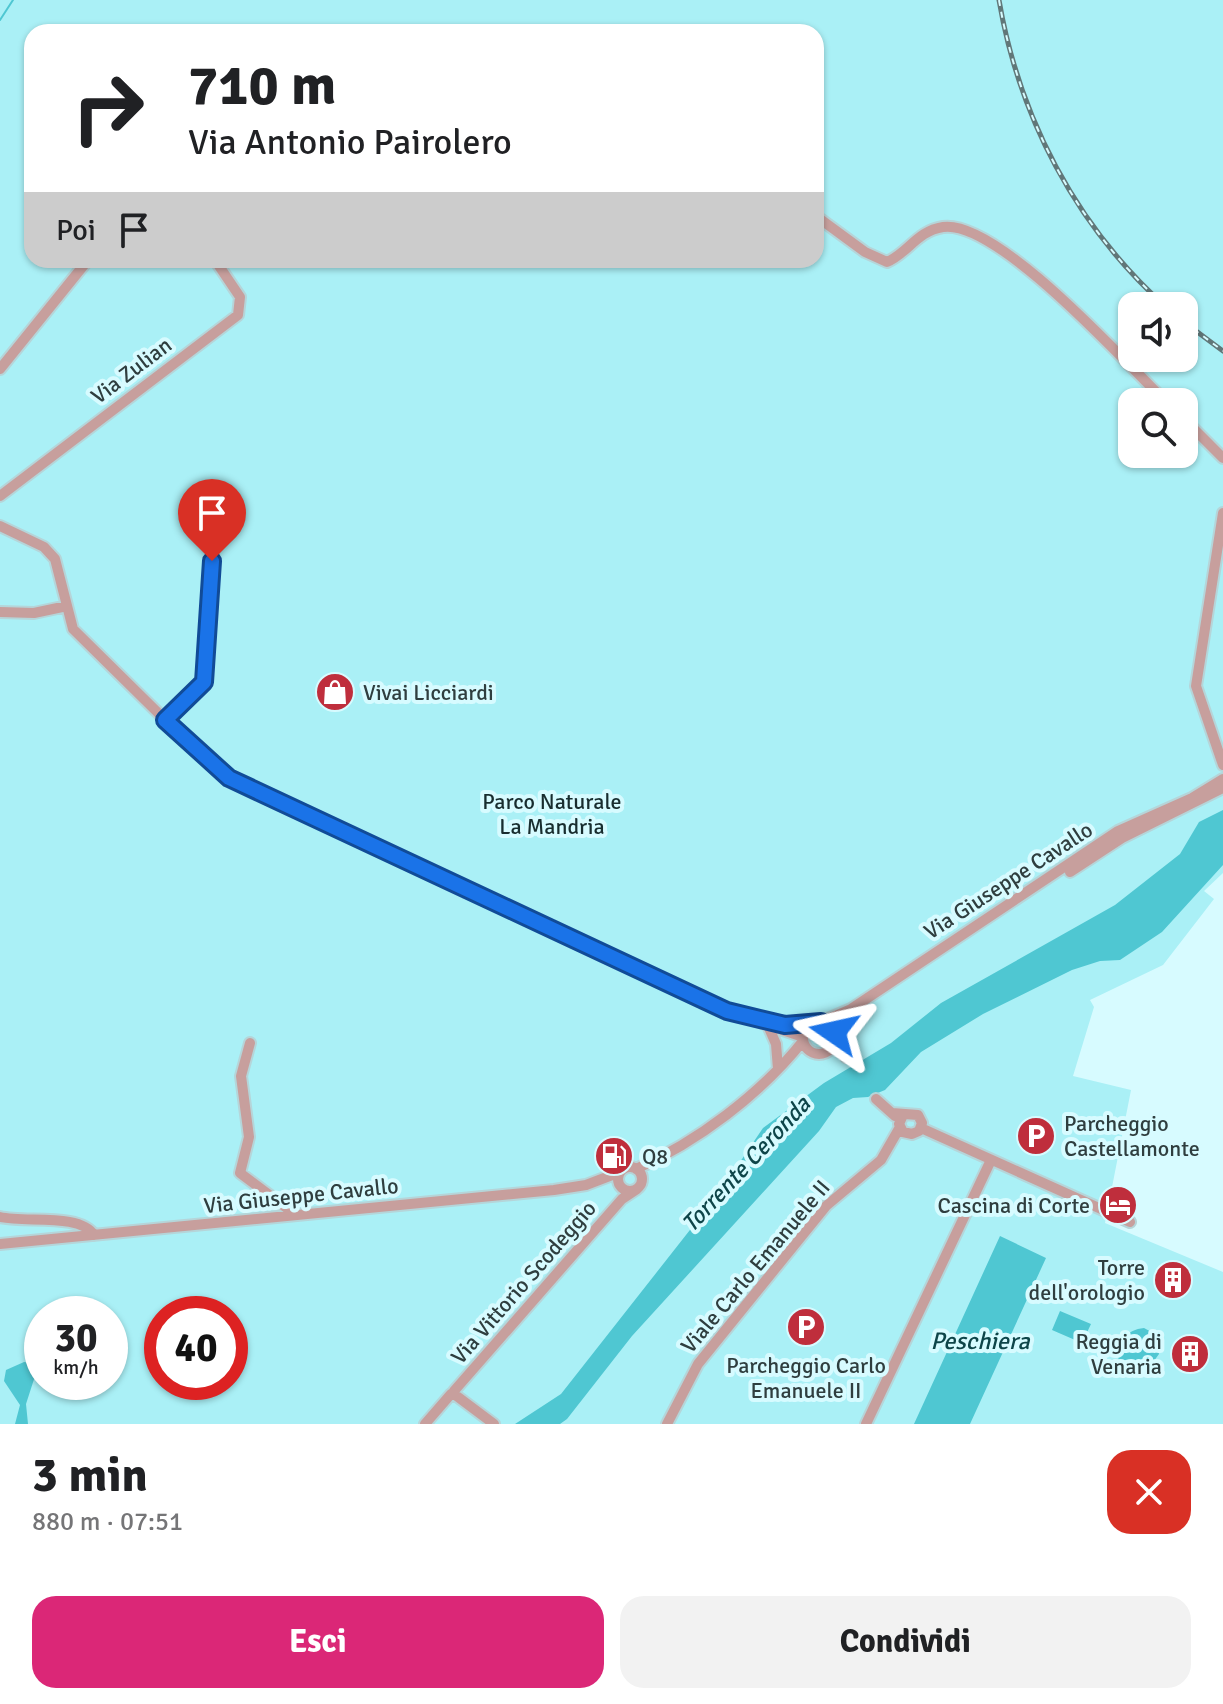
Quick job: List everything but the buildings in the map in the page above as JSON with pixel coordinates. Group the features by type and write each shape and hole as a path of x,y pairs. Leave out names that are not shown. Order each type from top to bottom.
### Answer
{"street":[{"path":"824,222 880,261 897,257 929,229 947,226 978,233 1015,257 1151,388"},
{"path":"0,369 82,268"},
{"name":"Via Zulian","path":"0,496 238,315 240,297 220,268"},
{"path":"1198,433 1223,458"},
{"path":"1223,513 1196,686 1209,733 1223,765"},
{"path":"0,529 44,547 55,559 73,629 229,778 727,1011 803,1039 811,1052"},
{"path":"165,720 204,682 214,533"},
{"path":"0,612 42,613 67,606"},
{"path":"1209,733 1223,752"},
{"name":"Via Giuseppe Cavallo","path":"815,1024 851,1009 1118,831 1192,798 1223,779"},
{"name":"Via Giuseppe Cavallo","path":"833,1041 853,1013 1122,838 1223,788"},
{"path":"755,1021 815,1024 848,1059 846,1027 853,1013"},
{"path":"639,1173 626,1168 621,1185 637,1189 639,1173 653,1161 688,1142 764,1081 778,1069 815,1024"},
{"path":"769,1028 776,1044 778,1069"},
{"path":"764,1081 811,1052 821,1054 833,1041"},
{"path":"250,1043 241,1076 249,1137 240,1173 296,1215"},
{"path":"876,1099 901,1122 921,1128 1130,1222"},
{"path":"901,1122 911,1112 918,1115 921,1128"},
{"name":"Viale Carlo Emanuele II","path":"667,1424 698,1364 773,1276 826,1206 881,1160 891,1147 901,1122"},
{"path":"866,1424 991,1160"},
{"name":"Via Giuseppe Cavallo","path":"0,1244 554,1190 605,1180 621,1185"},
{"name":"Via Vittorio Scodeggio","path":"425,1424 621,1185"},
{"path":"0,1217 27,1222 73,1221 83,1224 94,1235"},
{"path":"453,1393 494,1424"}],"green space":[{"name":"Parco Naturale La Mandria","path":"0,0 1223,0 1223,873 1204,891 1214,899 1163,965 1090,1000 1094,1007 1073,1076 1131,1090 1105,1223 1223,1272 1223,1424 0,1424"}],"water":[{"name":"Torrente Ceronda","path":"1223,810 1223,865 1162,932 1120,960 1100,961 1072,970 983,1014 921,1052 885,1090 868,1097 853,1098 836,1107 819,1131 632,1336 567,1419 560,1424 515,1424 561,1394 719,1193 763,1128 824,1083 891,1043 941,1003 1115,905 1180,854 1199,822"},
{"name":"Peschiera","path":"1000,1236 1046,1258 970,1424 914,1424"},
{"path":"1060,1311 1091,1324 1082,1343 1052,1330"},
{"path":"1144,1328 1155,1334 1159,1354 1146,1372 1129,1375 1119,1364 1120,1345 1131,1332"},
{"path":"24,1362 24,1400 27,1400 28,1424 15,1424 20,1405 4,1381 6,1370"}],"waterway":[{"path":"0,20 13,0"}],"railway":[{"path":"999,0 1021,86 1056,167 1104,241 1151,292"},
{"path":"1198,332 1223,351"}],"place":[{"name":"Vivai Licciardi","path":"335,692"},
{"name":"Parcheggio Castellamonte","path":"1036,1136"},
{"name":"Q8","path":"614,1156"},
{"name":"Cascina di Corte","path":"1118,1205"},
{"name":"Torre dell'orologio","path":"1173,1280"},
{"name":"Parcheggio Carlo Emanuele II","path":"806,1327"},
{"name":"Reggia di Venaria","path":"1190,1354"}],"route":[{"path":"212,561 204,682 165,720 213,767 229,778 727,1011 755,1021 785,1025 821,1022 834,1032"}]}
